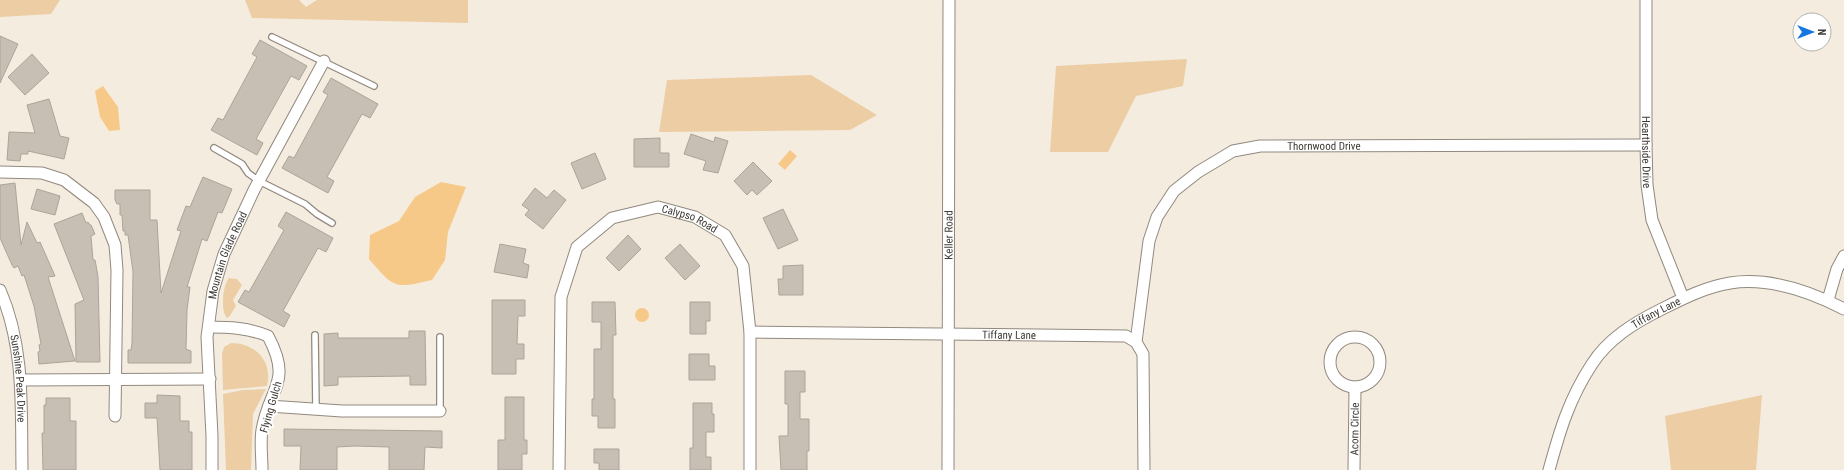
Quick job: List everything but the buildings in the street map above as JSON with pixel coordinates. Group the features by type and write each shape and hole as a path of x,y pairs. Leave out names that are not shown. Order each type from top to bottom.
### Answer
{"street":[{"name":"Keller Road","path":"948,470 949,0"},
{"name":"Hearthside Drive","path":"1646,0 1647,185 1652,220 1683,298"},
{"name":"Mountain Glade Road","path":"212,470 210,379 207,337 213,291 224,254 259,181 324,61"},
{"name":"Thornwood Drive","path":"1136,342 1149,241 1157,217 1174,191 1198,172 1234,151 1260,146 1646,146"},
{"path":"0,172 42,173 64,180 94,203 104,218 115,245 115,416"},
{"name":"Calypso Road","path":"559,470 561,297 577,247 612,218 658,207 695,217 725,235 743,266 750,332 750,470"},
{"path":"1828,300 1837,269 1844,256"},
{"name":"Tiffany Lane","path":"1549,470 1567,408 1592,363 1606,347 1633,324 1683,298 1709,288 1731,283 1751,282 1793,289 1828,300 1844,309"},
{"name":"Sunshine Peak Drive","path":"0,290 10,312 22,380 22,470"},
{"name":"Flying Gulch","path":"209,328 240,328 268,336 276,351 280,371 277,390 262,430 262,470"},
{"name":"Tiffany Lane","path":"750,332 1114,335 1126,336 1136,342"},
{"path":"1360,336 1369,340 1375,345 1381,360 1380,369 1371,383 1362,387 1355,387 1343,385 1336,380 1330,370 1330,361 1336,344 1345,338 1360,336"},
{"path":"1136,342 1143,354 1144,470"},
{"path":"22,380 210,379"},
{"name":"Acorn Circle","path":"1354,470 1355,387"},
{"path":"270,406 342,411 440,411"}],"lane":[{"path":"272,37 374,86"},
{"path":"214,148 242,164 248,173 259,181 305,204 317,214 332,223"},
{"path":"315,335 316,409"},
{"path":"440,337 440,411"}],"shaded area":[{"path":"0,0 60,0 51,14 0,17"},
{"path":"245,0 299,0 306,7 317,0 468,0 468,23 252,18"},
{"path":"1187,59 1183,86 1136,96 1108,152 1050,152 1056,66"},
{"path":"811,75 877,115 850,130 659,132 667,80"},
{"path":"103,86 118,107 120,130 109,131 100,117 95,91"},
{"path":"790,150 797,156 785,170 778,164"},
{"path":"441,182 466,187 448,232 445,260 432,280 410,285 396,284 384,276 369,259 370,235 399,221 415,197"},
{"path":"229,278 237,279 242,285 233,300 236,306 227,318 224,310 223,298 225,286"},
{"path":"642,308 647,310 649,315 647,320 642,322 637,320 635,315 637,310"},
{"path":"231,343 248,346 261,356 267,369 267,386 223,390 222,354 224,347"},
{"path":"266,389 253,414 251,470 226,470 223,394 243,390"},
{"path":"1762,395 1756,470 1671,470 1665,416"}]}
